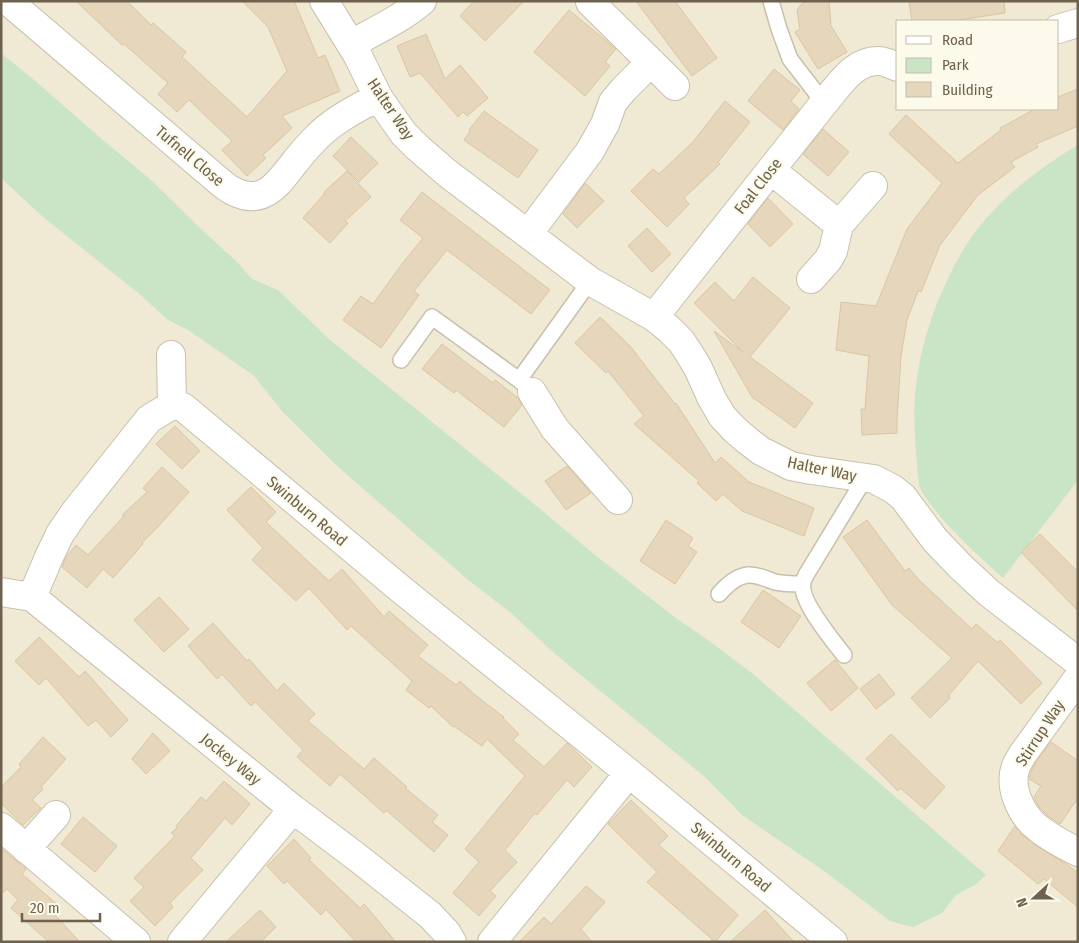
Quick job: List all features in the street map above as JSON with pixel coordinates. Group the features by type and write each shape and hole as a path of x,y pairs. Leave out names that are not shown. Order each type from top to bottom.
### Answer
{"street":[{"name":"Tufnell Close","path":"8,1 206,170 231,190 241,194 250,196 270,191 326,128 339,118 378,97"},
{"name":"Halter Way","path":"324,1 351,44 378,97 404,134 432,161 590,281 654,317 669,329 681,340 698,368 722,416 734,429 761,450 791,466 874,479 883,483 903,497 935,540 960,567 989,593 1078,662"},
{"path":"351,44 407,12 422,1"},
{"path":"590,2 675,86"},
{"path":"1059,29 1078,23"},
{"name":"Foal Close","path":"654,317 824,102 850,72 868,62 880,61 896,66"},
{"path":"528,234 590,150 613,102 651,62"},
{"path":"771,170 839,224"},
{"path":"811,279 828,260 833,251 839,224 873,186"},
{"path":"32,597 60,534 74,512 149,418 172,405 171,355"},
{"path":"526,386 555,429 618,500"},
{"name":"Swinburn Road","path":"172,405 183,406 402,591 629,773 833,942"},
{"name":"Jockey Way","path":"1,592 32,597 293,809 430,915 446,932 452,942"},
{"name":"Stirrup Way","path":"1078,678 1022,755 1014,776 1020,804 1030,820 1047,835 1078,852"},
{"path":"492,942 629,773"},
{"path":"182,942 293,809"},
{"path":"26,849 56,815"},
{"path":"1,827 136,942"}],"lane":[{"path":"770,1 778,29 790,59 824,102"},
{"path":"401,360 432,317 526,386 590,281"},
{"path":"844,655 815,615 804,595 802,584 865,478"},
{"path":"719,594 729,584 748,575 776,582 802,584"}],"shaded area":[{"path":"1,1 1078,1 1078,942 1,942"}],"green space":[{"path":"1,53 151,180 238,263 252,279 278,290 329,339 595,555 676,618 753,674 986,875 975,885 956,895 942,913 913,927 890,921 824,871 742,815 705,777 554,653 511,613 467,579 336,465 283,412 253,375 188,330 168,320 137,292 43,217 1,178"},
{"path":"1078,145 1078,480 1003,578 944,521 927,500 919,486 914,422 920,361 925,339 940,296 956,263 973,236 985,220 1013,191 1045,166"}],"building":[{"path":"76,1 127,1 151,25 153,23 186,52 182,57 247,117 287,71 268,27 242,1 294,1 318,58 325,55 340,91 282,116 292,128 263,155 266,158 247,176 222,150 232,141 189,100 177,112 158,94 168,83 124,44 122,45"},
{"path":"474,1 524,1 485,41 460,16"},
{"path":"636,1 675,1 717,58 692,76"},
{"path":"804,1 829,1 830,24 847,52 818,69 795,32 800,29 797,10"},
{"path":"909,1 1004,1 1005,13 960,20 912,20"},
{"path":"569,10 616,49 605,62 610,66 585,96 534,52"},
{"path":"426,34 445,79 460,65 488,98 467,116 463,112 458,117 420,73 410,77 397,46"},
{"path":"774,69 800,90 791,101 799,109 783,130 748,101"},
{"path":"1078,89 1078,126 1036,144 1038,147 1011,162 1015,167 978,195 940,245 921,292 918,291 907,320 901,356 897,433 862,435 861,409 865,409 869,356 836,350 841,302 876,306 907,229 942,183 889,134 906,115 958,163 1001,130 1000,128 1033,110 1059,110 1059,97"},
{"path":"725,101 750,122 718,162 720,164 684,198 689,204 667,227 631,191 653,169 659,174 692,143"},
{"path":"484,111 538,150 518,178 464,140 469,130"},
{"path":"823,129 849,152 828,176 803,154"},
{"path":"351,137 378,163 359,182 333,156"},
{"path":"347,171 371,197 345,221 348,223 330,243 303,218 324,192"},
{"path":"585,183 604,201 577,228 563,214"},
{"path":"422,192 550,290 531,314 447,250 414,291 419,295 381,348 343,320 361,296 373,304 423,238 400,220"},
{"path":"768,198 793,224 770,247 748,224"},
{"path":"647,228 671,254 652,272 628,246"},
{"path":"753,277 790,308 750,357 813,403 795,428 752,397 714,331 743,352 694,303 715,282 734,301"},
{"path":"600,317 630,346 676,403 715,463 721,457 749,482 814,508 804,536 742,511 723,494 716,501 697,483 699,481 634,424 644,416 608,371 606,373 575,343"},
{"path":"442,344 493,383 495,380 518,398 522,405 504,427 456,390 454,393 422,369"},
{"path":"175,426 200,451 182,469 156,444"},
{"path":"567,466 591,493 566,510 545,481"},
{"path":"162,467 189,492 113,578 103,569 87,588 62,567 66,557 76,545 88,555 124,516 122,515 147,492 143,488"},
{"path":"251,487 276,512 266,522 329,581 342,569 384,617 389,611 428,645 418,656 456,685 460,681 504,717 519,734 513,740 544,767 567,743 592,767 574,787 567,780 537,815 535,813 505,850 517,862 490,891 496,896 479,916 453,893 479,862 465,849 525,776 487,739 482,746 453,727 431,706 429,708 406,690 412,681 351,626 347,630 309,588 296,601 252,560 263,548 227,510"},
{"path":"666,520 693,538 688,546 697,552 675,584 640,561"},
{"path":"867,520 905,571 909,568 919,580 972,629 976,624 998,643 1000,640 1042,683 1021,704 978,661 949,695 950,698 930,718 911,698 952,658 892,605 843,537"},
{"path":"1040,534 1078,572 1078,611 1021,552"},
{"path":"763,590 801,616 779,648 741,622"},
{"path":"159,597 189,629 164,652 134,620"},
{"path":"213,623 247,661 249,659 277,691 284,683 315,714 308,721 364,769 374,758 407,787 405,788 438,815 432,822 448,835 434,852 386,810 384,813 340,774 330,786 297,757 303,750 255,702 251,706 222,674 217,679 188,646"},
{"path":"39,637 79,677 85,671 128,720 111,737 96,720 88,726 46,678 39,685 15,661"},
{"path":"835,660 858,688 831,711 807,683"},
{"path":"879,674 895,694 876,709 860,689"},
{"path":"153,733 170,751 146,774 132,759"},
{"path":"891,734 945,787 925,809 900,788 898,791 866,759"},
{"path":"43,737 66,759 32,800 41,808 23,825 1,803 1,787 21,767 19,764"},
{"path":"1051,742 1078,761 1078,798 1060,824 1039,807 1034,797 1041,786 1029,779 1035,763"},
{"path":"224,781 250,804 232,825 225,818 191,858 203,870 170,903 173,907 155,926 130,901 144,887 134,878 175,836 171,833 201,797 206,801"},
{"path":"631,800 668,836 659,845 738,915 715,942 647,882 657,872 608,824"},
{"path":"83,817 117,846 95,872 61,844"},
{"path":"1015,826 1021,834 1034,844 1078,873 1078,907 1044,879 1038,884 998,851"},
{"path":"294,839 311,858 309,860 360,908 364,904 396,942 356,942 326,909 321,915 287,881 284,884 267,866"},
{"path":"1,848 26,869 22,874 59,906 53,913 80,942 49,942 11,908 18,900 7,889 1,894"},
{"path":"586,886 605,902 581,929 592,942 519,942 544,917 551,924"},
{"path":"260,910 276,927 261,942 226,942"},
{"path":"765,910 794,942 730,942"}]}
